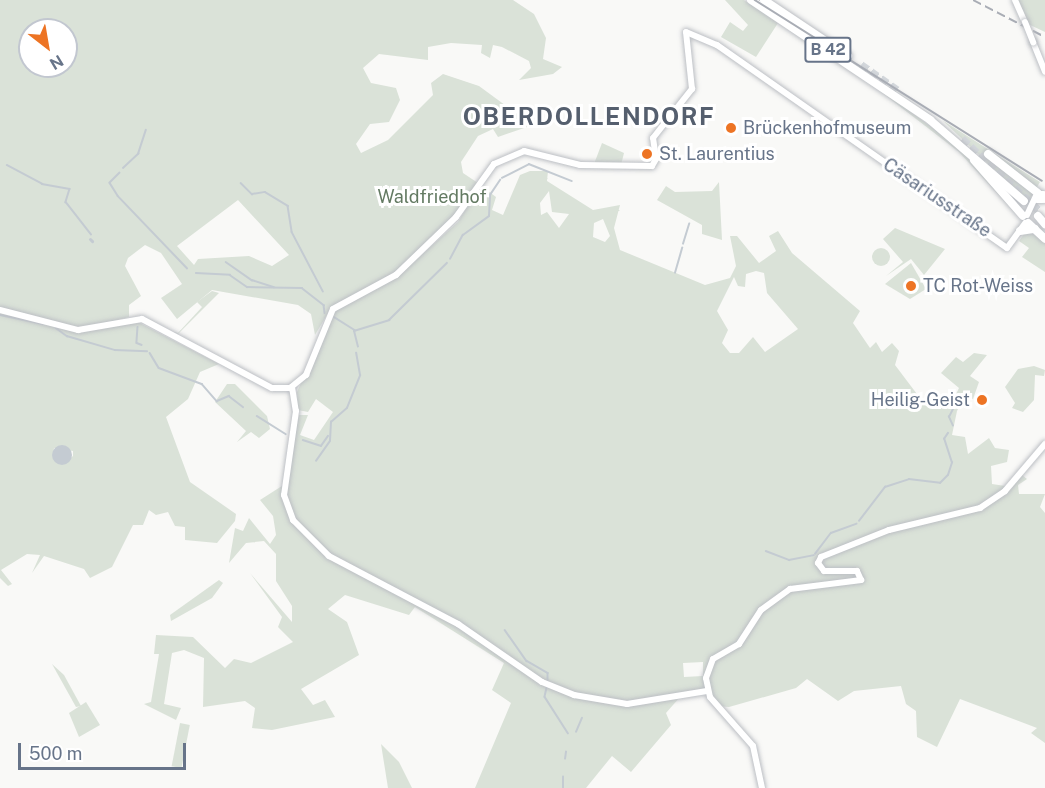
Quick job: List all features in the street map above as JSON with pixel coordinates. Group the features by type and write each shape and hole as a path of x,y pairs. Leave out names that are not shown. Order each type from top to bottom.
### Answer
{"highway":[{"name":"B 42","path":"751,0 959,137 1045,239"},
{"name":"B 42","path":"764,0 861,65"},
{"name":"B 42","path":"898,91 959,137 1024,201"},
{"path":"988,154 1042,194"},
{"name":"B 42","path":"1030,219 1045,224"}],"main road":[{"path":"1015,0 1045,72"},
{"name":"Cäsariusstraße","path":"688,40 686,32 694,34 1006,247 1030,219"},
{"path":"0,310 78,330 142,319 272,388 292,387 306,375 333,309 396,275 460,213 494,164 524,151 580,165 652,166 656,159 653,138 692,89 688,40 694,34"},
{"path":"1030,219 1042,194"},
{"path":"292,387 297,411 284,495 294,520 328,556 458,624 542,682 574,695 627,704 707,691"},
{"path":"762,788 753,746 707,691 706,672 716,656 744,638 768,603 808,584 860,582 860,572 828,573 819,560 880,533 980,508 1005,490 1045,444"}],"green space":[{"name":"Waldfriedhof","path":"0,0 513,0 534,14 546,38 543,59 562,67 553,74 519,80 531,68 529,61 502,47 493,45 490,58 481,53 482,45 451,43 428,47 428,60 379,54 363,68 371,83 396,88 400,100 389,122 370,124 356,144 361,153 388,140 433,95 431,83 443,74 479,86 524,119 527,127 498,137 493,129 478,136 461,162 463,173 478,183 467,203 392,276 331,308 315,335 311,314 298,305 212,290 177,319 161,298 182,284 161,253 145,245 128,258 125,266 141,296 129,305 129,317 95,326 134,320 219,364 200,372 188,399 166,417 190,482 236,514 235,521 217,543 185,540 185,527 175,526 168,512 156,515 149,510 143,525 133,525 112,567 90,578 84,569 44,556 32,573 40,555 27,554 1,570 12,584 8,586 0,578","holes":["238,200 289,255 272,266 249,256 198,259 194,265 177,246","54,448 73,451 73,456 63,464 53,457"]},
{"path":"725,0 744,0 778,23 756,57 721,37 730,22 743,31 748,25"},
{"path":"1017,0 1045,0 1045,32 1028,24"},
{"path":"850,68 959,147 1019,209 1019,217 959,152"},
{"path":"942,120 1040,182 1031,197 1027,200"},
{"path":"602,143 624,153 621,165 594,164"},
{"path":"530,171 548,171 547,181 593,210 620,205 614,228 620,250 705,285 730,278 736,266 730,236 737,236 759,263 776,251 769,236 778,231 792,253 860,311 853,323 870,348 876,342 882,352 892,343 899,351 895,365 926,406 941,395 946,400 956,394 959,388 941,373 956,357 963,362 974,353 987,355 970,376 979,382 973,399 964,397 957,411 952,435 965,437 968,454 989,438 995,448 1009,450 1007,462 991,466 992,484 1012,487 1022,475 1027,479 1018,485 1019,494 1045,494 1040,507 1045,513 1045,743 1031,733 1037,728 960,699 937,747 917,737 916,711 906,704 901,686 854,691 838,701 807,679 796,688 729,707 716,706 708,689 680,697 666,713 671,725 631,772 612,756 586,788 475,788 511,703 492,690 504,663 415,607 409,615 345,595 328,609 347,622 359,655 301,689 313,705 325,700 335,717 272,730 252,728 255,708 245,701 203,707 204,658 184,650 172,653 164,704 181,708 176,720 144,704 151,702 159,654 154,654 156,635 193,637 225,668 234,659 251,663 293,642 278,627 282,617 250,573 292,622 292,606 276,581 276,554 264,541 246,543 229,563 235,528 243,531 249,518 270,544 276,535 273,516 260,500 285,484 299,415 308,415 300,435 314,440 333,412 316,399 308,412 298,410 297,392 332,313 396,278 458,222 480,185 496,197 492,210 503,215 520,175","holes":["549,191 552,212 569,214 559,228 547,212 541,215 540,203","603,219 610,236 605,242 593,237 594,223","756,271 764,273 767,293 798,329 765,352 753,337 739,353 730,353 722,343 728,330 717,311 734,277 738,286 745,287 746,274","703,662 703,676 684,677 683,663"]},
{"path":"719,182 722,240 702,234 702,225 657,200 666,186 675,192 712,191"},
{"path":"895,228 945,249 924,275 911,259 886,276 903,262 883,239"},
{"path":"1027,230 1045,242 1045,272 1022,257 1029,248 1019,241"},
{"path":"877,248 885,248 890,253 888,264 877,266 872,261 872,253"},
{"path":"911,263 926,289 910,299 885,284"},
{"path":"212,291 219,293 178,334 170,331 178,333 202,307 197,302"},
{"path":"1034,366 1045,370 1044,376 1035,375 1034,400 1023,412 1012,408 1015,403 1005,387 1018,369"},
{"path":"227,384 235,384 267,416 270,429 259,438 251,432 237,442 246,431 215,402"},
{"path":"219,580 223,583 212,598 171,621 170,615"},
{"path":"52,664 64,675 81,706 76,707"},
{"path":"86,702 100,725 79,737 69,713"},
{"path":"180,723 190,725 181,768 172,766"},
{"path":"381,744 399,762 412,788 388,788"}],"shaded area":[{"path":"62,445 69,448 72,455 69,462 62,465 55,462 52,455 55,448"}],"waterway":[{"path":"123,168 138,154 146,130"},
{"path":"502,178 529,164 572,181"},
{"path":"7,165 42,184 70,189 66,202 91,234"},
{"path":"120,173 110,183 118,196 187,268"},
{"path":"450,259 463,235 489,216 490,195 500,180"},
{"path":"241,183 252,194 265,192 288,206 292,232 323,291"},
{"path":"683,244 689,224"},
{"path":"675,273 682,248"},
{"path":"226,262 252,280 274,287"},
{"path":"358,347 354,331 389,320 447,263"},
{"path":"196,273 230,275 247,287 302,288 324,305 325,313"},
{"path":"0,315 43,324"},
{"path":"334,317 355,330"},
{"path":"138,327 137,343 142,345"},
{"path":"56,328 67,336 115,350 147,351"},
{"path":"150,353 159,368 202,384 217,401 229,396 243,407"},
{"path":"316,461 330,441 331,422 347,408 360,375 356,353"},
{"path":"953,426 949,417 954,407"},
{"path":"257,416 286,434"},
{"path":"859,521 885,487 909,479 940,483 948,475 952,463 944,439 948,433"},
{"path":"303,440 321,446 328,436"},
{"path":"815,554 831,533 856,524"},
{"path":"766,551 789,560 814,555"},
{"path":"505,630 527,661 548,673 548,683"},
{"path":"547,688 545,697 568,733"},
{"path":"576,732 582,718"},
{"path":"565,759 566,752"},
{"path":"563,777 563,788"}],"tunnel":[{"path":"861,65 898,91"},
{"path":"962,139 1041,213"}],"tram line":[{"path":"755,0 1042,181"}],"railway":[{"path":"973,0 1045,37"}],"place":[{"name":"Brückenhofmuseum","path":"731,128"},
{"name":"St. Laurentius","path":"647,154"},
{"name":"TC Rot-Weiss","path":"911,286"},
{"name":"Heilig-Geist","path":"982,400"}],"district":[{"name":"OBERDOLLENDORF","path":"589,117"}]}
